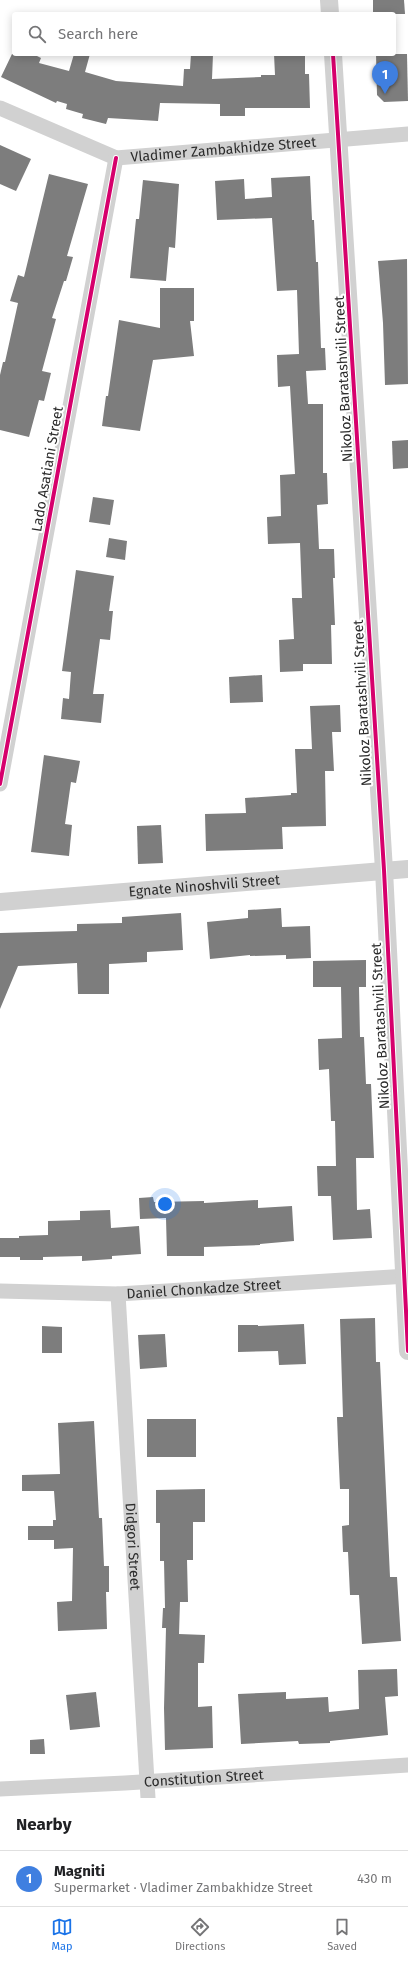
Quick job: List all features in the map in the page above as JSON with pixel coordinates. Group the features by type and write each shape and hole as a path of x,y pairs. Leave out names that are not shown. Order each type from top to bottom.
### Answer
{"street":[{"path":"329,0 330,12"},
{"name":"Nikoloz Baratashvili Street","path":"333,56 340,139 384,870 406,1276 408,1351"},
{"name":"Vladimer Zambakhidze Street","path":"0,108 116,158 408,134"},
{"name":"Lado Asatiani Street","path":"0,784 116,158"},
{"name":"Egnate Ninoshvili Street","path":"0,902 408,869"},
{"name":"Daniel Chonkadze Street","path":"0,1290 118,1294 406,1276"},
{"name":"Didgori Street","path":"118,1294 148,1798"},
{"name":"Constitution Street","path":"0,1789 147,1782 408,1765"}],"building":[{"path":"373,0 404,0 405,14 396,14 396,12 373,12"},
{"path":"12,54 12,56 37,56 41,58 39,63 69,71 73,56 89,56 85,72 116,81 183,86 184,69 190,69 191,56 213,56 212,79 275,75 274,56 305,56 305,74 309,74 310,108 245,108 245,116 220,116 220,104 160,103 158,121 108,118 106,124 82,118 83,114 66,109 67,104 57,101 56,103 1,77"},
{"path":"396,54 407,54 408,101 384,102 377,95 376,56 396,56"},
{"path":"0,145 31,159 16,191 0,184"},
{"path":"49,174 88,184 67,256 73,257 52,318 56,319 42,371 51,373 44,401 39,400 29,437 0,430 0,375 3,362 5,362 18,303 10,301 18,275 24,277"},
{"path":"310,176 312,220 314,220 316,262 318,262 321,348 325,348 326,370 306,371 308,404 323,404 323,473 327,473 328,504 317,505 319,549 334,549 335,578 333,578 335,625 331,625 332,664 303,664 303,671 280,672 279,640 294,639 292,598 302,598 300,543 268,544 267,517 281,516 280,475 295,474 290,386 278,387 277,355 299,354 297,290 277,291 272,218 217,220 215,181 244,179 245,199 272,197 271,178"},
{"path":"143,180 179,184 175,248 169,247 166,281 130,278 136,219 139,219"},
{"path":"407,259 408,384 385,385 383,323 378,261"},
{"path":"160,288 194,288 194,321 190,321 194,356 153,360 140,431 102,426 119,320 160,328"},
{"path":"408,440 408,468 393,469 392,441"},
{"path":"93,497 114,500 110,525 89,522"},
{"path":"109,538 127,541 125,560 106,557"},
{"path":"76,570 114,576 109,611 113,611 110,640 100,639 93,694 104,694 101,723 61,719 63,698 69,699 71,672 62,671"},
{"path":"262,675 263,702 230,703 229,677"},
{"path":"340,705 341,732 332,732 334,771 325,771 326,826 282,827 283,849 206,851 205,814 246,813 245,798 291,795 291,793 297,793 295,749 312,749 310,706"},
{"path":"44,755 80,761 76,783 71,782 65,824 72,825 69,856 31,852"},
{"path":"161,825 163,863 138,864 137,826"},
{"path":"281,908 282,927 310,926 311,958 286,959 286,955 250,955 210,959 207,922 248,918 248,910"},
{"path":"181,913 183,950 147,952 147,962 109,964 109,994 78,994 77,963 18,966 0,1009 0,933 77,931 77,924 122,923 122,917"},
{"path":"366,960 366,987 359,987 360,1037 364,1037 366,1084 371,1084 374,1158 356,1158 357,1210 370,1209 372,1238 333,1240 331,1196 318,1196 317,1166 336,1166 335,1121 331,1121 329,1069 319,1070 318,1039 342,1038 341,987 313,987 313,961"},
{"path":"153,1197 154,1202 204,1201 204,1203 258,1200 258,1208 292,1206 294,1241 260,1245 204,1247 204,1256 167,1256 166,1218 140,1219 139,1198"},
{"path":"110,1210 111,1228 139,1226 141,1254 112,1256 112,1259 82,1261 82,1256 43,1257 43,1260 20,1260 20,1257 0,1257 0,1238 48,1235 48,1221 80,1220 80,1211"},
{"path":"375,1318 376,1362 380,1362 390,1577 397,1577 401,1641 362,1644 359,1595 350,1595 348,1552 343,1552 342,1526 349,1525 349,1489 340,1489 337,1417 343,1417 340,1319"},
{"path":"304,1324 306,1364 279,1365 278,1351 238,1352 238,1325 258,1326"},
{"path":"42,1326 62,1327 62,1353 42,1353"},
{"path":"165,1334 167,1367 140,1369 138,1335"},
{"path":"147,1419 196,1419 196,1457 147,1457"},
{"path":"94,1421 99,1518 102,1518 104,1566 109,1566 109,1592 106,1592 107,1629 58,1631 57,1602 72,1601 73,1548 54,1549 54,1540 28,1540 28,1526 53,1526 53,1520 56,1520 54,1491 22,1491 22,1475 60,1474 58,1423"},
{"path":"205,1489 205,1522 193,1522 193,1560 187,1560 188,1602 180,1602 179,1634 205,1635 204,1663 198,1663 198,1707 212,1706 213,1748 165,1750 164,1708 166,1628 162,1628 163,1608 165,1608 164,1561 160,1561 160,1523 156,1523 156,1490"},
{"path":"397,1669 398,1696 385,1697 388,1735 330,1741 330,1743 299,1744 298,1741 241,1744 238,1694 286,1692 286,1699 328,1697 329,1712 359,1709 358,1670"},
{"path":"96,1692 100,1727 70,1730 66,1695"},
{"path":"44,1739 45,1754 30,1754 30,1740"}],"cycle path":[{"path":"333,56 384,870 408,1351"},
{"path":"0,784 116,158"}],"place":[{"name":"Magniti","path":"385,94"}]}
